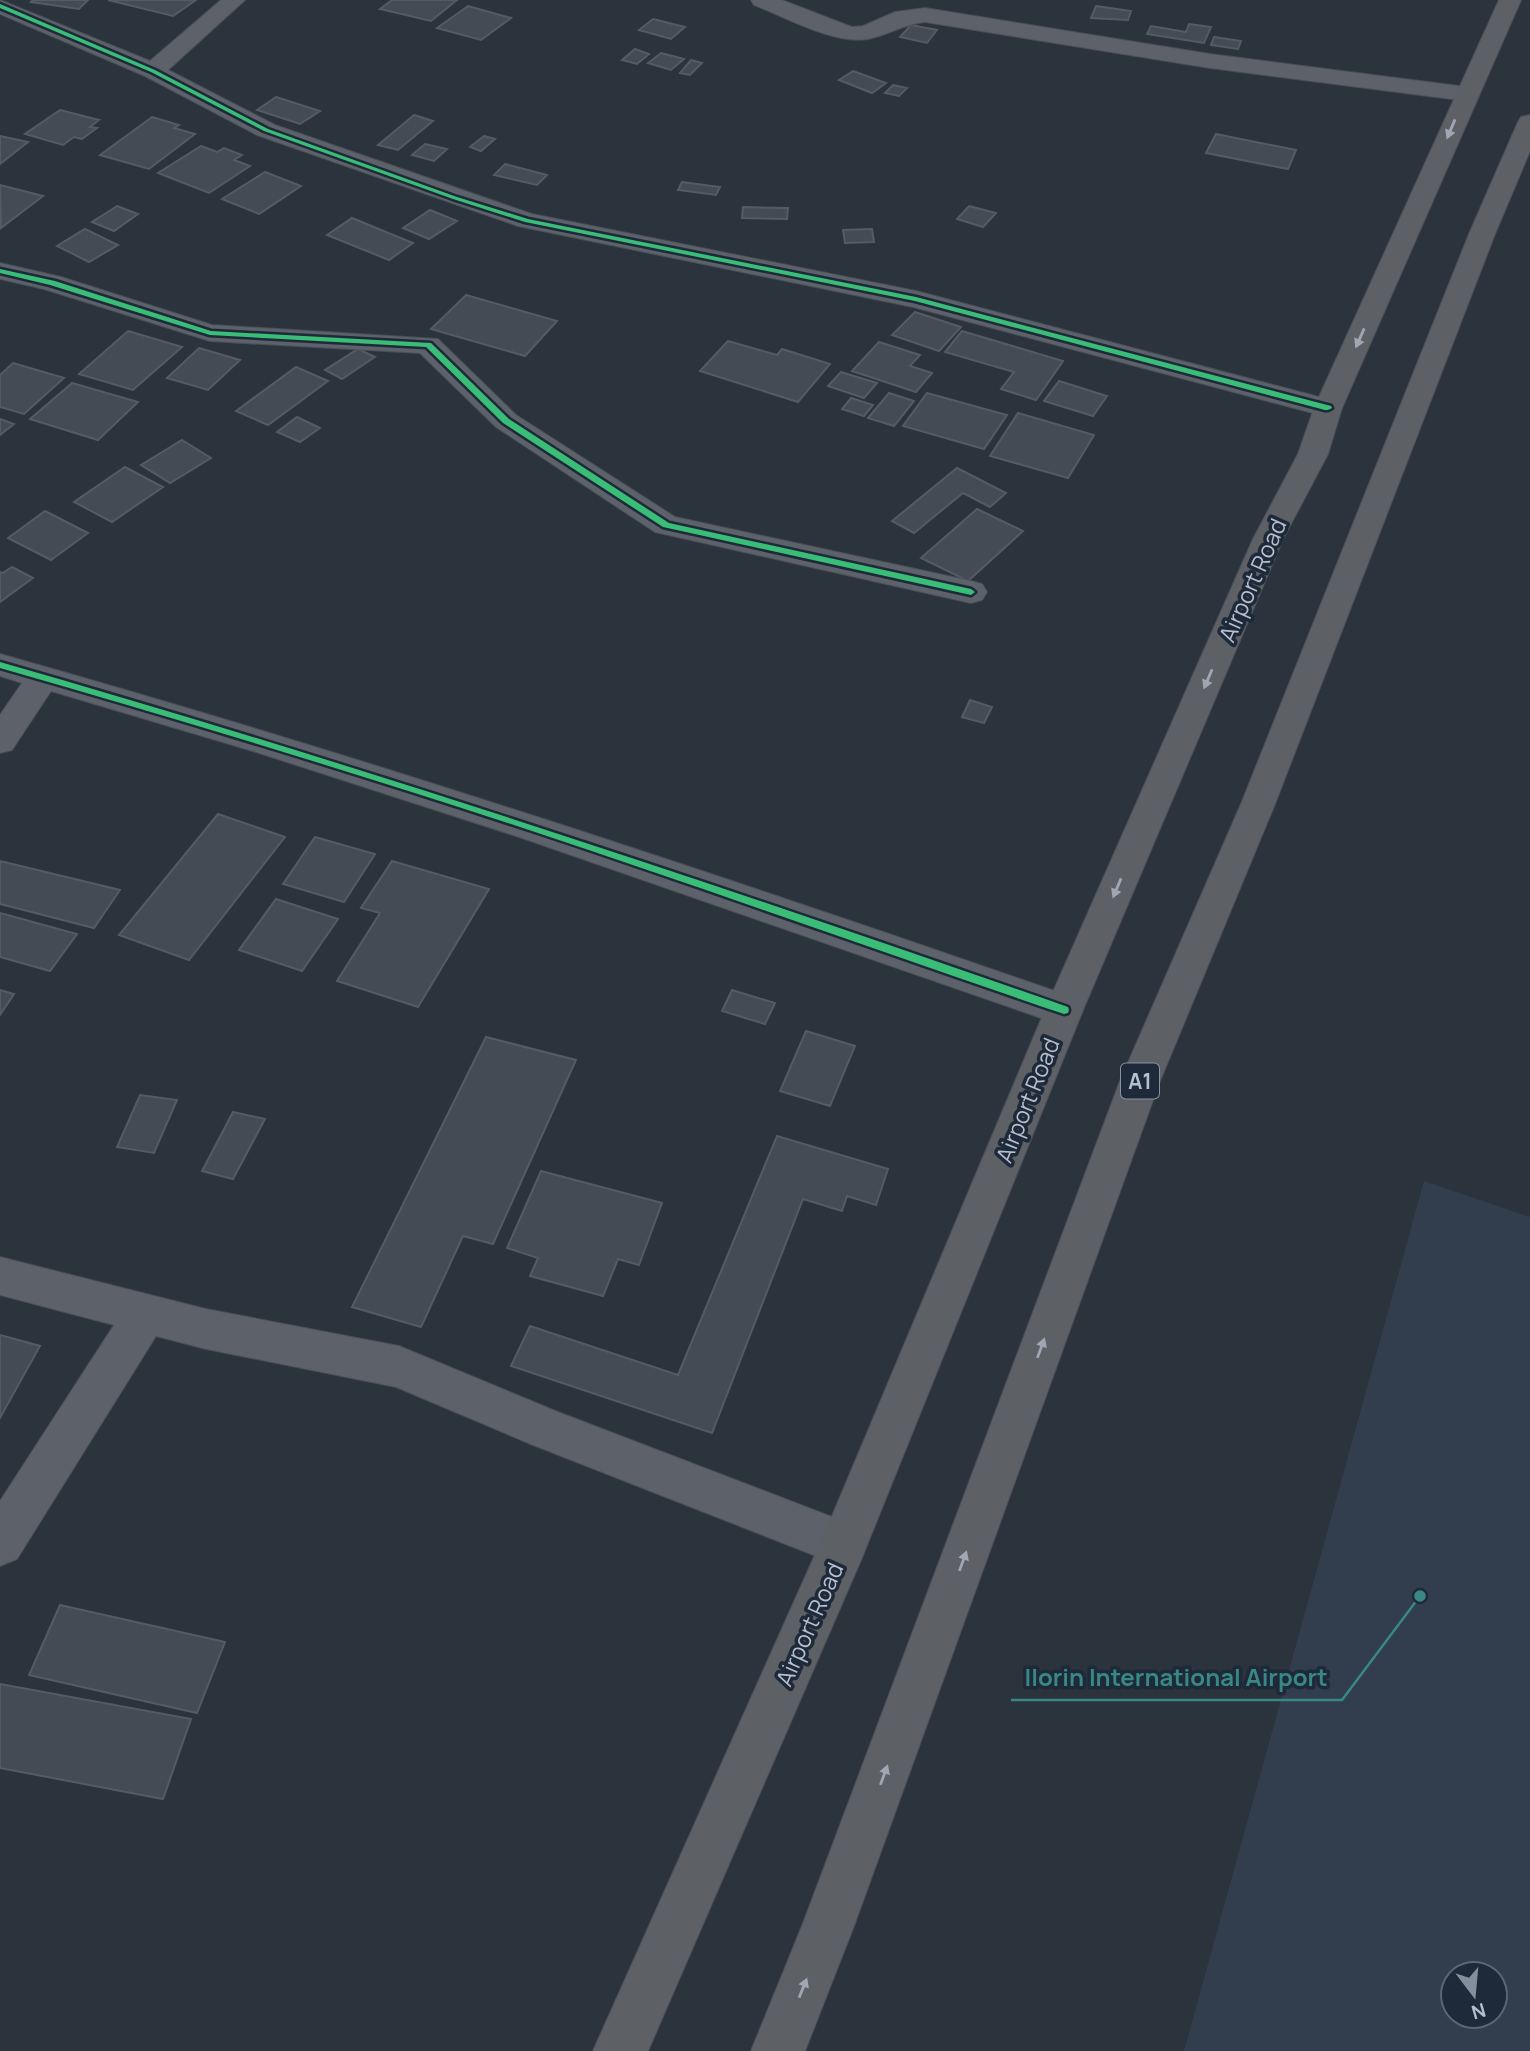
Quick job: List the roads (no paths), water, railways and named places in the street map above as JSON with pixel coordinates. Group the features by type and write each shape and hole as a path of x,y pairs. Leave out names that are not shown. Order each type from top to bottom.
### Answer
{"highway":[{"name":"Airport Road","path":"620,2051 844,1544 1064,1010 1268,539 1313,454 1328,408 1510,0"},
{"name":"A1","path":"778,2051 832,1913 1140,1081 1258,804 1482,234 1530,122"}],"street":[{"path":"153,71 234,0"},
{"path":"762,0 850,34 867,32 903,17 925,15 1210,61 1466,94"},
{"path":"0,6 153,71 266,130 418,185 527,220 916,299 1328,408"},
{"path":"0,271 52,283 210,333 428,345 506,421 666,525 971,592"},
{"path":"0,665 550,833 1064,1010"},
{"path":"0,741 43,677"},
{"path":"0,1276 206,1329 399,1367 549,1430 844,1544"},
{"path":"0,1543 146,1314"}],"place":[{"name":"Ilorin International Airport","path":"1420,1596"}]}
